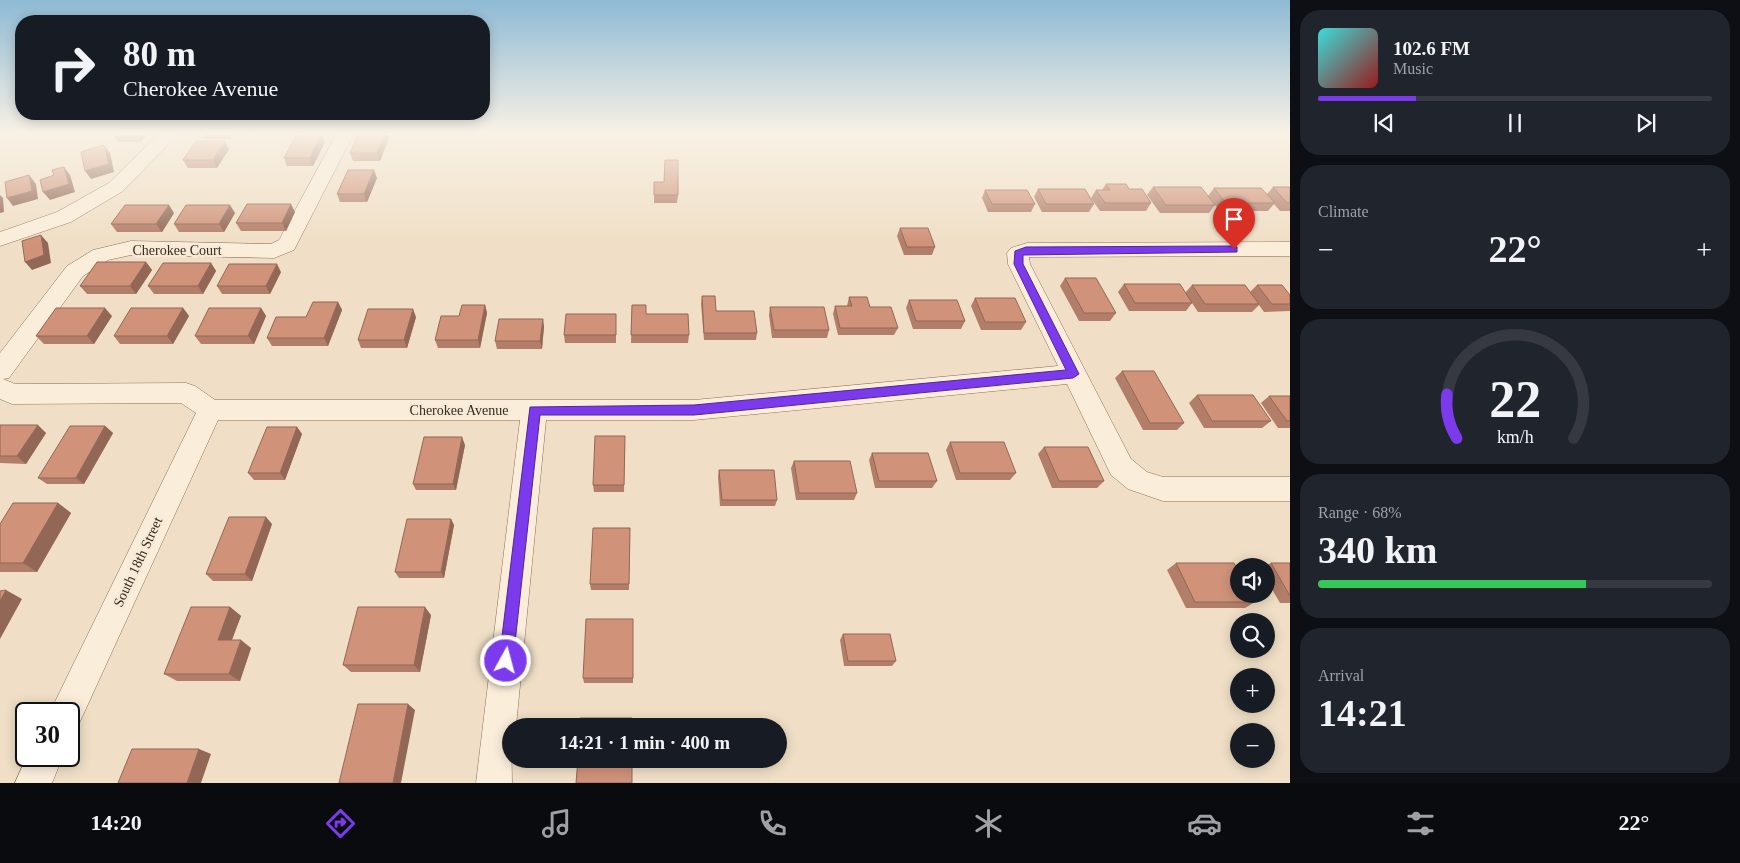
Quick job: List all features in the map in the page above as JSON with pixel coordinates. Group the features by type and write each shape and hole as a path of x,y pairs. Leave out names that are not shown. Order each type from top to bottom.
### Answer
{"street":[{"path":"0,239 64,217 116,187 134,169"},
{"name":"Cherokee Court","path":"0,371 75,271 101,255 131,248 274,251 287,245 327,169"},
{"path":"1290,249 1026,250 1018,253 1018,264 1121,467 1138,481 1163,489 1290,489"},
{"name":"Cherokee Avenue","path":"210,410 694,410 1073,374"},
{"path":"0,388 12,394 186,393 210,410"},
{"name":"South 18th Street","path":"72,702 210,410"},
{"path":"494,783 534,410"},
{"path":"33,783 41,767"}],"building":[{"path":"64,169 69,184 43,192 40,180 54,175 52,170"},
{"path":"665,169 678,169 678,195 654,195 654,182 664,182"},
{"path":"348,170 374,170 364,194 337,194"},
{"path":"29,175 32,191 7,198 5,182"},
{"path":"1106,184 1126,184 1129,189 1142,189 1151,203 1105,203 1096,190 1110,190"},
{"path":"1153,187 1201,187 1215,205 1166,205"},
{"path":"1273,187 1290,187 1290,203 1287,203"},
{"path":"1214,188 1261,188 1275,203 1226,203"},
{"path":"1038,189 1085,189 1094,204 1046,204"},
{"path":"985,190 1027,190 1035,204 992,204"},
{"path":"247,204 291,204 282,223 236,223"},
{"path":"125,205 169,205 156,224 111,224"},
{"path":"186,205 230,205 219,224 174,224"},
{"path":"900,228 928,228 935,247 907,247"},
{"path":"41,235 44,255 25,262 22,241"},
{"path":"97,262 146,262 130,286 80,286"},
{"path":"163,263 211,263 198,286 148,286"},
{"path":"229,264 277,264 266,286 217,286"},
{"path":"1065,278 1096,278 1116,313 1084,313"},
{"path":"1124,284 1180,284 1192,303 1135,303"},
{"path":"1192,285 1245,285 1259,304 1205,304"},
{"path":"1257,285 1282,285 1290,295 1290,304 1272,304"},
{"path":"702,296 715,296 716,311 754,311 757,333 704,333"},
{"path":"849,297 867,297 870,307 891,307 898,328 840,328 835,306 852,306"},
{"path":"975,298 1015,298 1026,322 985,322"},
{"path":"909,300 957,300 965,321 916,321"},
{"path":"313,302 338,302 324,338 267,338 276,317 306,317"},
{"path":"462,305 485,305 478,340 435,340 441,316 459,316"},
{"path":"632,305 646,305 646,314 688,314 689,335 631,335"},
{"path":"770,307 824,307 829,330 774,330"},
{"path":"56,308 105,308 87,336 36,336"},
{"path":"131,308 183,308 167,336 114,336"},
{"path":"209,308 261,308 248,336 195,336"},
{"path":"368,309 413,309 404,340 358,340"},
{"path":"566,314 616,314 616,335 564,335"},
{"path":"499,319 543,319 540,341 495,341"},
{"path":"1122,371 1154,371 1184,423 1150,423"},
{"path":"1197,395 1253,395 1271,421 1212,421"},
{"path":"1269,396 1290,396 1290,421 1287,421"},
{"path":"0,425 38,425 17,456 0,456"},
{"path":"70,426 105,426 76,478 38,478"},
{"path":"267,427 297,427 280,473 248,473"},
{"path":"595,436 625,436 624,485 593,485"},
{"path":"424,437 462,437 453,484 413,484"},
{"path":"950,442 1004,442 1016,473 960,473"},
{"path":"1044,447 1088,447 1104,481 1059,481"},
{"path":"872,453 928,453 937,481 879,481"},
{"path":"794,461 850,461 857,493 799,493"},
{"path":"719,470 774,470 777,500 722,500"},
{"path":"13,503 58,503 23,563 0,563 0,524"},
{"path":"229,517 266,517 245,574 206,574"},
{"path":"407,519 451,519 441,572 395,572"},
{"path":"593,528 630,528 629,584 590,584"},
{"path":"1176,563 1230,563 1230,602 1195,602"},
{"path":"1275,563 1290,563 1290,596 1275,570"},
{"path":"6,590 0,601 0,591"},
{"path":"191,607 230,607 218,640 241,640 229,674 164,674"},
{"path":"358,607 425,607 414,665 343,665"},
{"path":"586,619 633,619 633,678 583,678"},
{"path":"843,634 890,634 896,661 848,661"},
{"path":"358,704 408,704 393,783 339,783"},
{"path":"132,749 199,749 187,783 118,783"},
{"path":"577,768 632,768 632,783 576,783"}],"route":[{"path":"506,661 534,410 694,410 1073,374 1018,264 1018,253 1026,250 1234,249"}]}
